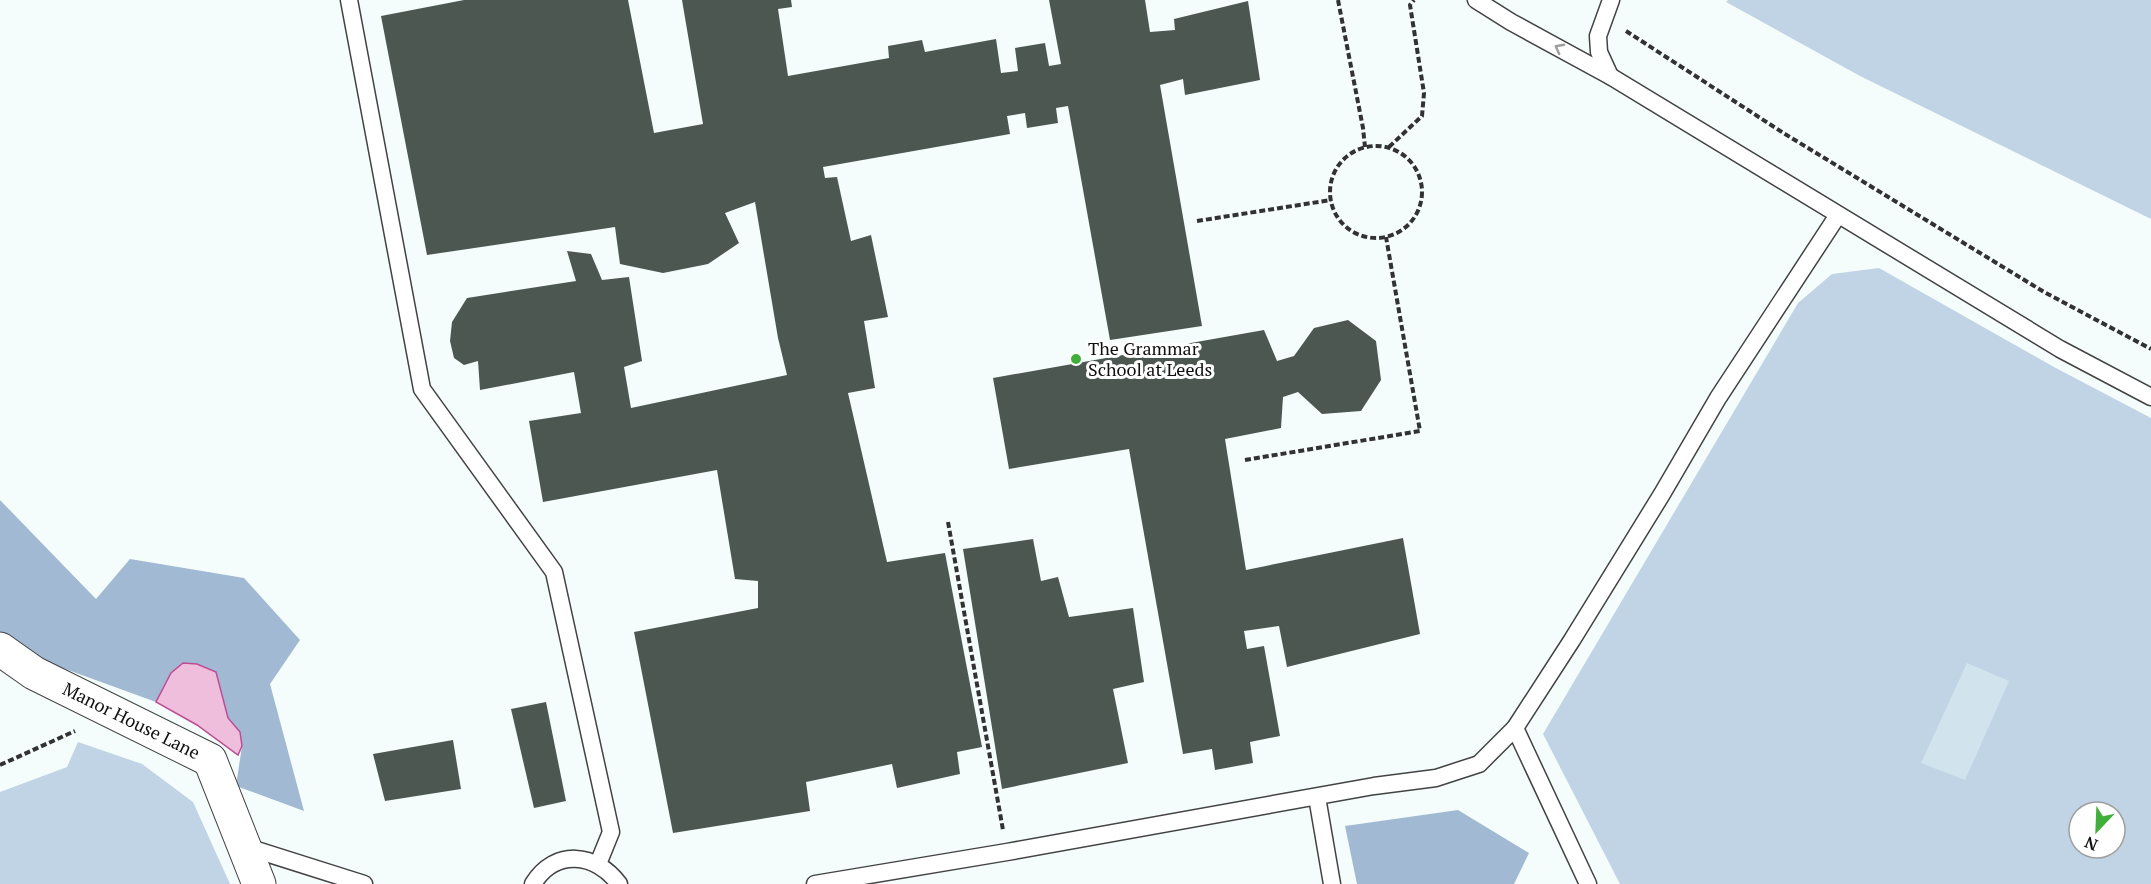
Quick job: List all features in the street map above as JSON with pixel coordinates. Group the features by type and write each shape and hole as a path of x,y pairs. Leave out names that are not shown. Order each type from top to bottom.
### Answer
{"street":[{"name":"Manor House Lane","path":"0,649 34,673 210,760 260,884"}],"lane":[{"path":"349,0 422,389 554,572 611,832 598,864"},
{"path":"1610,76 1599,52 1598,36 1611,0"},
{"path":"1480,2 1511,22 1610,76 2060,349 2151,397"},
{"path":"815,884 1374,786 1436,778 1479,764 1515,728 1572,640 1718,398 1757,342 1838,215"},
{"path":"1515,728 1588,884"},
{"path":"1317,797 1332,884"},
{"path":"244,846 364,884"},
{"path":"533,884 538,876 559,861 582,859 598,864 610,872 619,884"}],"path":[{"path":"1338,0 1365,147"},
{"path":"1389,147 1422,117 1424,93 1410,5 1414,0"},
{"path":"1605,18 1785,134 2044,292 2151,349"},
{"path":"1373,144 1389,147 1410,159 1419,172 1423,197 1418,213 1411,223 1394,235 1377,238 1360,236 1346,228 1335,214 1329,192 1332,176 1340,161 1353,151 1365,147 1373,144"},
{"path":"1197,221 1331,200"},
{"path":"1245,460 1420,431 1386,237"},
{"path":"948,522 1006,852"},
{"path":"0,765 113,713"}],"shaded area":[{"path":"1728,0 2151,0 2151,219 1860,76 1726,2"},
{"path":"1879,268 2054,367 2151,418 2151,884 1620,884 1543,734 1798,303 1832,274"},
{"path":"0,500 96,599 130,559 244,578 300,640 270,684 304,811 236,786 242,746 240,732 228,718 216,672 171,673 156,702 35,658 0,632"},
{"path":"183,663 197,664 216,672 228,718 240,732 242,746 238,755 197,725 156,702 171,673"},
{"path":"1967,663 2009,681 1965,780 1921,763"},
{"path":"78,742 142,764 193,802 230,884 0,884 0,792 67,767"},
{"path":"1458,810 1529,853 1514,884 1357,884 1345,826"}],"building":[{"path":"464,0 628,0 654,133 703,124 682,0 791,0 792,7 778,9 788,76 889,58 888,46 922,40 925,52 996,39 1001,73 1018,71 1015,48 1045,43 1049,66 1061,64 1049,0 1145,0 1150,32 1175,30 1174,19 1248,1 1260,80 1185,95 1183,79 1160,85 1202,326 1110,340 1068,106 1056,108 1058,123 1027,128 1025,113 1007,116 1010,134 823,167 825,178 837,177 851,241 871,235 888,317 864,321 875,388 848,393 887,562 945,553 982,747 957,752 960,774 897,788 892,764 806,782 810,811 673,833 634,632 758,608 758,581 735,579 717,470 543,502 529,421 581,413 574,372 480,390 478,361 464,365 454,358 450,341 452,322 467,298 576,281 567,251 591,254 602,280 629,277 642,361 624,367 631,408 787,375 778,338 755,202 725,213 739,243 708,264 663,273 620,264 615,227 427,255 381,16"},
{"path":"1348,320 1376,341 1381,380 1361,411 1322,414 1298,392 1283,397 1281,428 1225,439 1246,570 1403,538 1420,634 1287,667 1279,626 1244,631 1247,649 1264,646 1280,736 1250,742 1253,763 1215,770 1212,749 1183,754 1129,449 1009,469 993,378 1264,330 1277,361 1294,356 1314,328"},
{"path":"1033,539 1041,581 1058,577 1069,617 1133,608 1144,682 1113,689 1128,763 1002,789 963,549"},
{"path":"546,702 566,801 534,808 511,709"},
{"path":"453,740 461,789 385,801 373,754"}],"place":[{"name":"The Grammar School at Leeds","path":"1076,359"}]}
